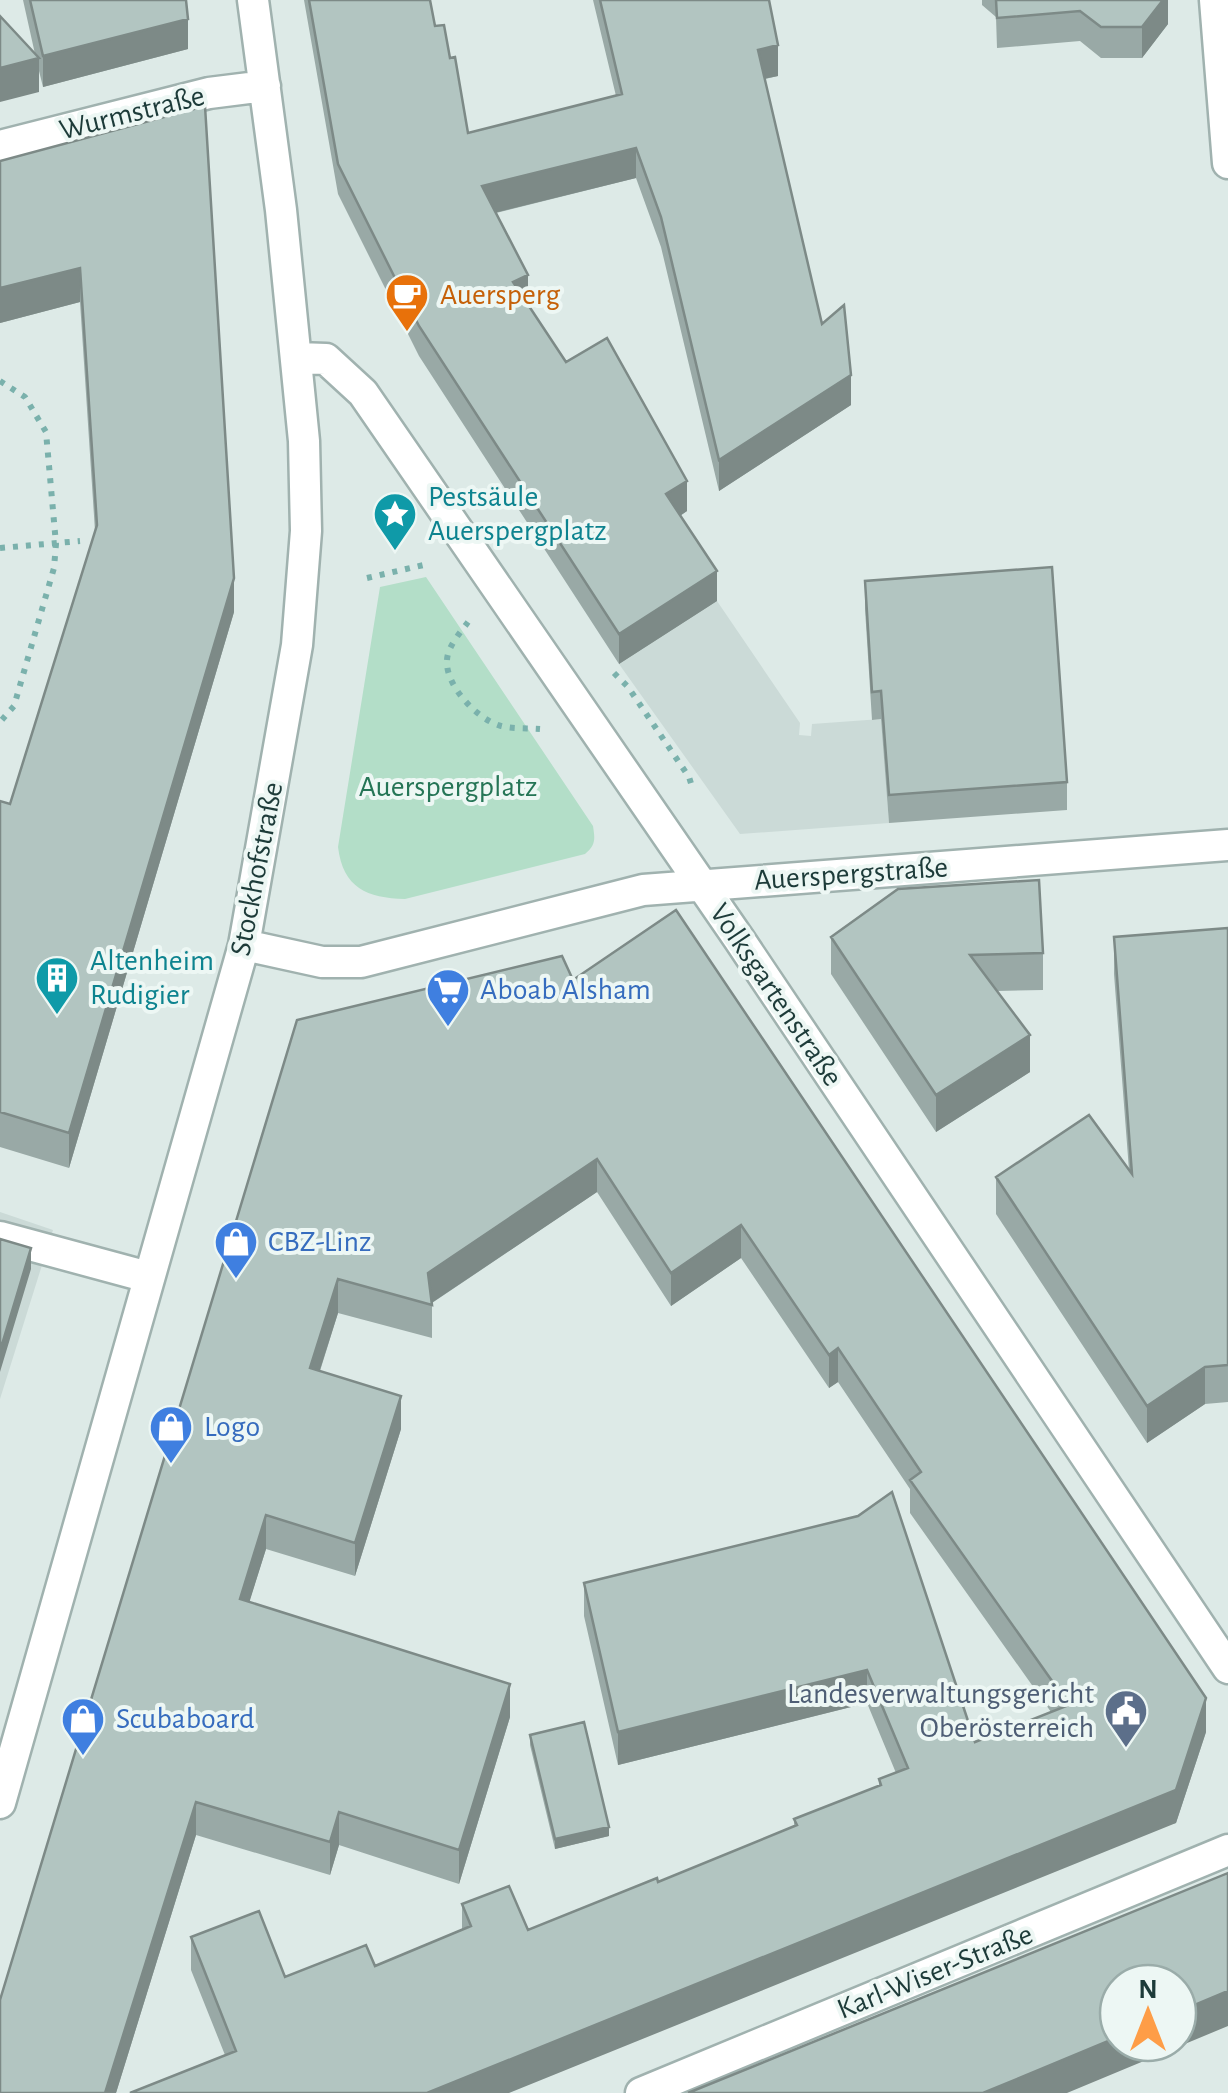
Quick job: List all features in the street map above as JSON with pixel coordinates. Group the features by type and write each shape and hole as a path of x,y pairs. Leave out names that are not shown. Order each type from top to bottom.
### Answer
{"street":[{"name":"Stockhofstraße","path":"0,1803 244,944 297,644 306,531 304,441 254,0"},
{"path":"1215,0 1228,163"},
{"name":"Wurmstraße","path":"0,146 209,94 264,86"},
{"name":"Volksgartenstraße","path":"297,358 326,358 363,392 702,885 1228,1668"},
{"name":"Auerspergstraße","path":"244,944 322,962 361,962 643,890 1228,844"},
{"path":"0,1236 148,1277"},
{"name":"Karl-Wiser-Straße","path":"641,2093 1228,1850"}],"path":[{"path":"0,381 25,397 46,432 56,544 54,568 14,706 0,722"},
{"path":"0,548 80,541"},
{"path":"367,578 430,564"},
{"path":"468,621 452,644 446,662 467,703 499,726 541,730"},
{"path":"605,665 628,687 689,777 696,801"}],"shaded area":[{"path":"717,601 800,723 799,735 811,736 812,724 881,719 889,823 740,834 619,664"},
{"path":"0,1212 53,1230 0,1399"}],"green space":[{"name":"Auerspergplatz","path":"426,577 593,826 594,838 585,854 405,899 391,898 368,893 351,881 338,847 380,587"}],"building":[{"path":"30,0 186,0 188,19 43,56"},
{"path":"309,0 430,0 435,26 444,25 450,58 455,57 468,133 622,94 600,0 769,0 778,45 758,50 822,324 844,305 851,375 719,460 661,217 636,148 482,186 528,275 513,282 566,362 607,338 687,481 666,494 717,571 619,634 419,326 338,164"},
{"path":"996,0 1163,0 1142,27 1101,27 1080,11 997,18"},
{"path":"0,16 39,58 0,68"},
{"path":"205,106 234,578 69,1133 0,1112 0,801 10,804 97,525 80,268 0,288 0,161"},
{"path":"1052,567 1067,782 889,795 881,691 872,692 865,581"},
{"path":"1039,880 1043,953 970,955 1030,1035 936,1095 831,937 898,889"},
{"path":"676,910 1206,1698 1176,1790 427,2093 130,2093 236,2051 191,1937 259,1911 285,1977 366,1945 375,1966 471,1926 462,1904 509,1886 528,1930 797,1825 794,1819 881,1785 879,1779 908,1768 867,1670 618,1732 584,1583 858,1516 892,1492 975,1742 1069,1705 910,1480 921,1472 838,1348 829,1355 741,1225 671,1273 597,1159 428,1273 432,1305 338,1279 310,1368 401,1396 355,1543 266,1515 240,1599 510,1684 459,1850 339,1812 330,1842 196,1802 105,2093 0,2093 0,2000 297,1020 562,956 573,980"},
{"path":"1228,928 1228,1365 1205,1367 1147,1406 996,1177 1089,1115 1132,1174 1114,937"},
{"path":"0,1239 31,1248 0,1351"},
{"path":"584,1722 609,1827 555,1839 530,1735"},
{"path":"1228,1873 1228,1991 1198,2004 1198,1963 1098,1963 1098,2045 983,2093 688,2093"}],"place":[{"name":"Auersperg","path":"407,333"},
{"name":"Pestsäule Auerspergplatz","path":"395,552"},
{"name":"Altenheim Rudigier","path":"57,1016"},
{"name":"Aboab Alsham","path":"448,1028"},
{"name":"CBZ-Linz","path":"236,1280"},
{"name":"Logo","path":"171,1465"},
{"name":"Landesverwaltungsgericht Oberösterreich","path":"1126,1749"},
{"name":"Scubaboard","path":"83,1757"}]}
